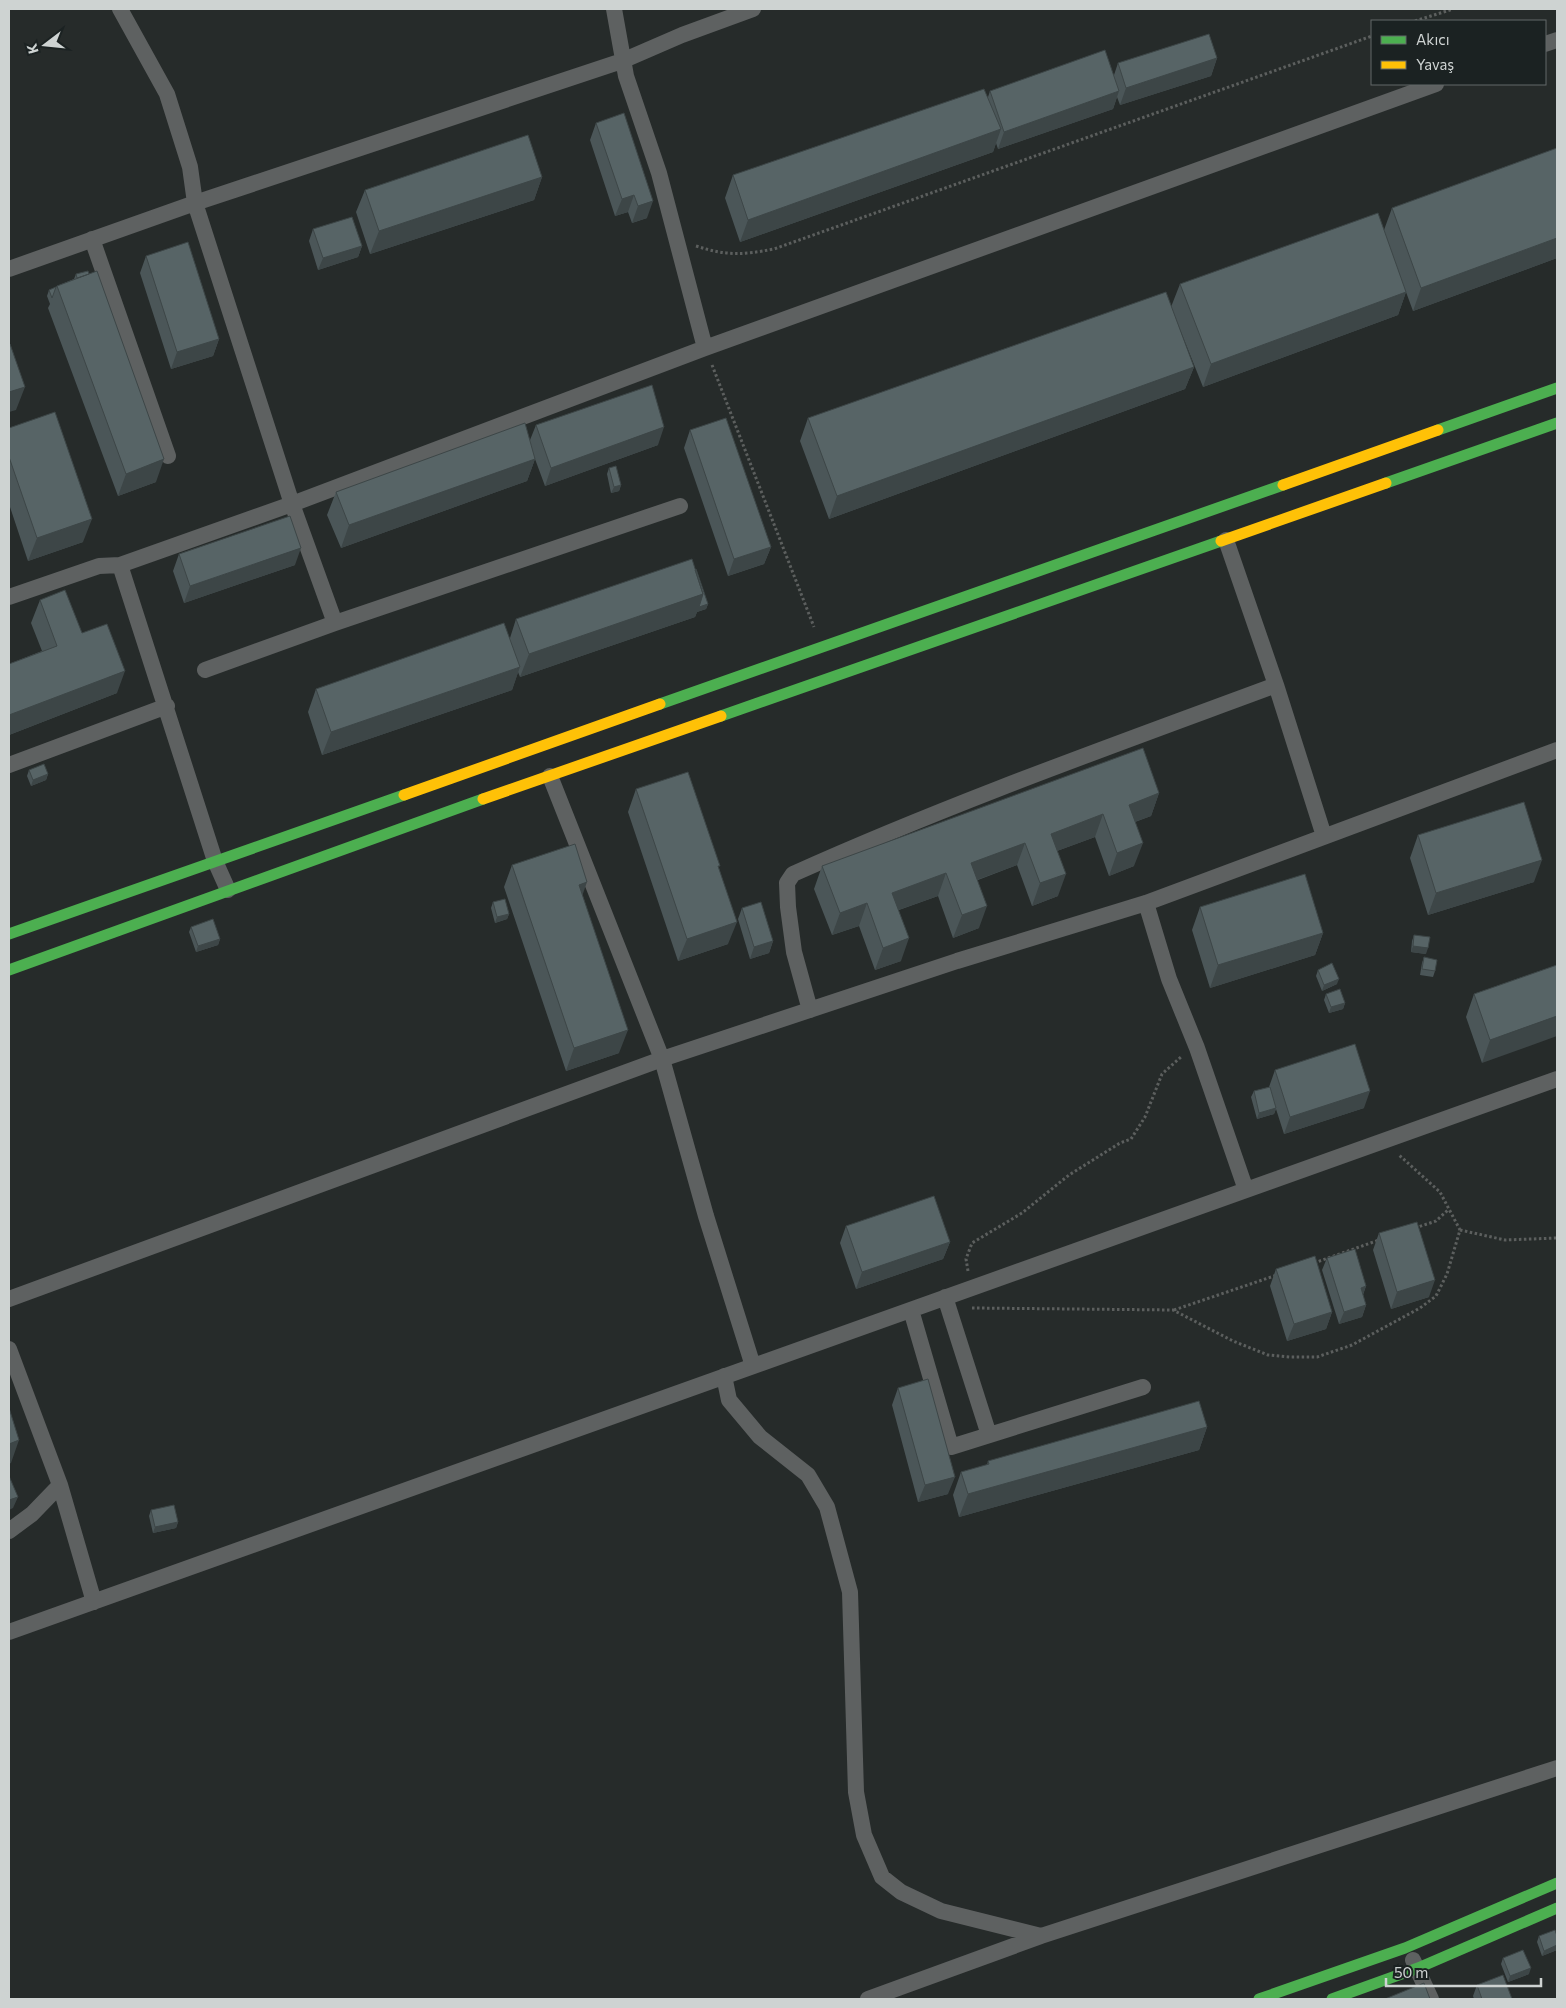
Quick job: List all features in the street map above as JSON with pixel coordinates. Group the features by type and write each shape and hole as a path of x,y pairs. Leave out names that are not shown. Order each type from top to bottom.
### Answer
{"street":[{"path":"120,9 167,94 190,167 195,203 292,504 335,623"},
{"path":"614,9 622,61 659,173 678,239 705,348"},
{"path":"9,282 12,267 195,203 622,61 682,35 754,9"},
{"path":"9,597 98,566 120,565 292,504 705,348 1433,85"},
{"path":"92,239 168,456"},
{"path":"9,934 1557,388"},
{"path":"9,970 550,776 1557,423"},
{"path":"205,670 335,623 680,506"},
{"path":"1226,540 1276,685 1324,836"},
{"path":"120,565 167,706 215,861 228,890"},
{"path":"810,1010 794,952 788,907 787,883 794,874 858,844 1044,771 1276,685"},
{"path":"9,765 167,706"},
{"path":"9,1299 662,1059 958,961 1146,904 1557,750"},
{"path":"550,776 662,1059 706,1216 753,1366"},
{"path":"1146,904 1169,979 1196,1048 1246,1190"},
{"path":"9,1632 911,1310 947,1303 971,1288 1557,1079"},
{"path":"947,1303 988,1435"},
{"path":"911,1310 951,1447 1143,1387"},
{"path":"9,1348 60,1485 94,1602"},
{"path":"724,1376 729,1400 760,1437 808,1475 827,1507 850,1592 856,1792 864,1835 882,1877 901,1892 942,1911 1042,1936"},
{"path":"9,1531 32,1514 60,1485"},
{"path":"868,1999 1042,1936 1557,1768"},
{"path":"1259,1999 1405,1948 1557,1883"},
{"path":"1332,1999 1418,1968 1557,1908"},
{"path":"1405,1948 1418,1968 1431,1999"}],"path":[{"path":"1418,20 1453,9"},
{"path":"678,239 714,251 742,255 774,249 1371,36"},
{"path":"705,348 822,647"},
{"path":"971,1288 966,1259 972,1243 1022,1213 1069,1175 1120,1142 1131,1139 1145,1117 1162,1074 1185,1053 1196,1048"},
{"path":"1173,1310 1233,1340 1268,1354 1290,1357 1317,1357 1352,1345 1420,1308 1436,1296 1447,1274 1460,1230 1432,1183 1383,1142"},
{"path":"1408,1231 1436,1221 1449,1209"},
{"path":"1460,1230 1505,1240 1557,1238"},
{"path":"1304,1266 1380,1240"},
{"path":"947,1303 1173,1310 1286,1272"}],"building":[{"path":"1209,34 1217,58 1126,88 1118,63"},
{"path":"1105,50 1119,91 1004,132 990,91"},
{"path":"984,89 1001,129 748,220 733,175"},
{"path":"624,113 653,201 638,206 634,195 622,199 596,123"},
{"path":"528,135 542,177 379,231 365,190"},
{"path":"1557,148 1557,238 1421,288 1392,208"},
{"path":"1378,213 1406,292 1211,364 1180,284"},
{"path":"352,217 362,246 323,258 313,229"},
{"path":"188,242 219,339 177,352 146,256"},
{"path":"88,271 89,274 77,278 76,274"},
{"path":"97,271 164,459 126,474 57,286"},
{"path":"56,287 52,298 49,290"},
{"path":"1166,292 1194,367 837,496 808,418"},
{"path":"9,345 25,387 9,392"},
{"path":"652,385 664,427 551,468 536,425"},
{"path":"55,412 92,519 37,538 9,457 9,428"},
{"path":"726,418 771,547 734,559 690,430"},
{"path":"525,423 535,459 349,525 336,492"},
{"path":"616,466 621,485 614,487 609,468"},
{"path":"290,516 301,548 190,586 179,554"},
{"path":"692,559 703,594 529,654 516,619"},
{"path":"696,569 708,604 699,607 703,594"},
{"path":"65,590 82,633 107,624 125,671 9,715 9,664 57,646 40,600"},
{"path":"504,623 520,667 331,732 316,689"},
{"path":"1143,748 1159,793 1129,805 1143,843 1117,853 1103,814 1051,834 1066,874 1040,883 1025,843 971,863 987,906 962,915 946,873 892,893 909,938 883,948 867,903 840,913 822,866"},
{"path":"44,764 48,774 33,780 29,770"},
{"path":"688,772 737,922 687,939 636,789"},
{"path":"1524,802 1542,860 1436,893 1418,835"},
{"path":"575,844 587,882 579,885 628,1030 574,1048 512,865"},
{"path":"1305,874 1323,933 1218,965 1200,907"},
{"path":"505,899 509,914 497,917 493,902"},
{"path":"761,902 773,941 754,947 742,908"},
{"path":"213,919 220,939 198,946 191,927"},
{"path":"1414,935 1430,937 1428,948 1413,946"},
{"path":"1424,957 1437,960 1435,971 1422,969"},
{"path":"1332,963 1339,979 1324,985 1318,970"},
{"path":"1557,965 1557,1016 1490,1040 1474,994"},
{"path":"1340,989 1345,1003 1331,1007 1326,994"},
{"path":"1355,1044 1370,1091 1290,1117 1275,1070"},
{"path":"1270,1087 1276,1108 1259,1113 1254,1091"},
{"path":"934,1196 950,1242 862,1272 846,1226"},
{"path":"1417,1222 1435,1280 1397,1292 1379,1233"},
{"path":"1355,1249 1366,1286 1361,1288 1366,1305 1344,1312 1327,1258"},
{"path":"1315,1256 1332,1312 1294,1324 1276,1269"},
{"path":"928,1379 955,1477 925,1485 898,1388"},
{"path":"1199,1401 1207,1427 968,1494 961,1472 989,1464 988,1461"},
{"path":"9,1408 19,1440 9,1444"},
{"path":"9,1476 18,1497 9,1500"},
{"path":"174,1505 178,1522 155,1527 151,1510"},
{"path":"1555,1930 1557,1945 1544,1951 1539,1936"},
{"path":"1523,1950 1531,1968 1510,1976 1503,1958"},
{"path":"1503,1975 1512,1999 1482,1999 1477,1985"},
{"path":"1424,1983 1430,1999 1385,1999"}],"traffic: fast":[{"path":"1438,430 1557,388"},
{"path":"1386,483 1557,423"},
{"path":"660,704 1283,485"},
{"path":"721,716 1221,541"},
{"path":"9,934 404,795"},
{"path":"9,970 483,799"},
{"path":"1259,1999 1405,1948 1557,1883"},
{"path":"1332,1999 1418,1968 1557,1908"}],"traffic: slow":[{"path":"1283,485 1438,430"},
{"path":"1221,541 1386,483"},
{"path":"404,795 660,704"},
{"path":"483,799 721,716"}]}
